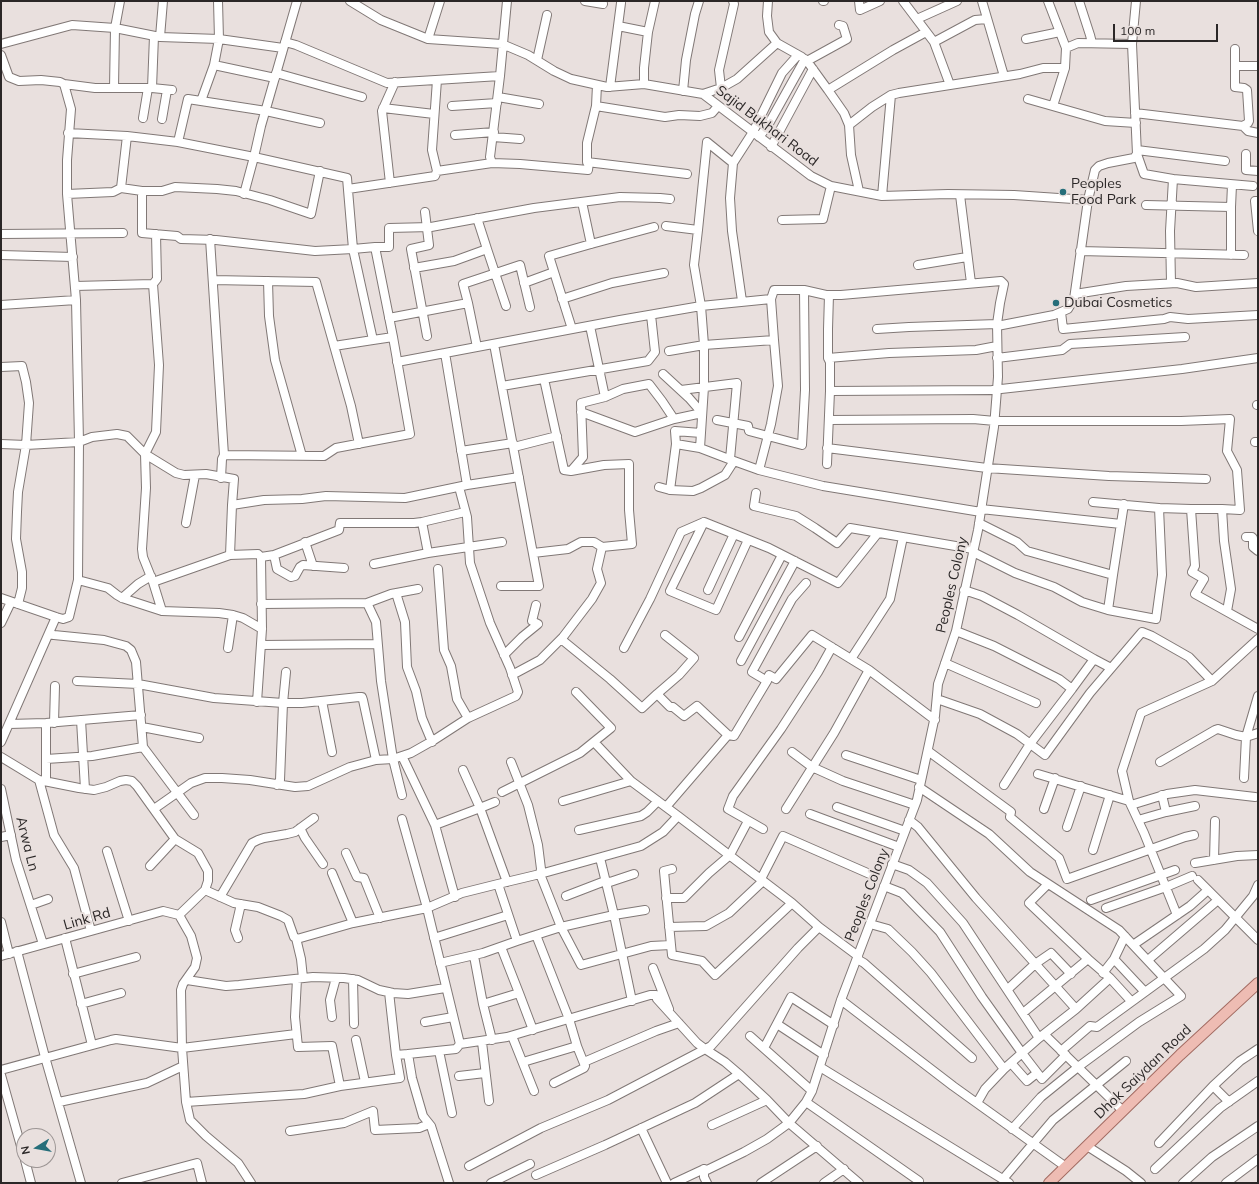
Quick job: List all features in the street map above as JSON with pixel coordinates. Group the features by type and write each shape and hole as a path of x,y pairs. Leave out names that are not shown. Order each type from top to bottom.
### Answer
{"main road":[{"name":"Dhok Saiydan Road","path":"1050,1183 1180,1055 1258,983"}],"street":[{"path":"114,88 115,28 120,1"},
{"path":"143,118 150,88 163,1"},
{"path":"201,101 214,65 219,39 218,1"},
{"path":"244,194 296,1"},
{"path":"428,39 440,1"},
{"path":"492,163 490,157 507,1"},
{"path":"586,1 603,4"},
{"path":"644,84 644,68 648,32 655,1"},
{"path":"683,91 695,14 699,1"},
{"path":"721,88 719,70 734,4 733,1"},
{"path":"768,1 767,16 769,32 777,43 804,58 844,113 849,125 851,156 859,192"},
{"path":"859,1 860,10 880,1"},
{"path":"903,1 934,42 950,85"},
{"path":"917,19 957,1"},
{"path":"982,1 1004,76"},
{"path":"1048,1 1066,48 1064,68 1053,106"},
{"path":"1079,1 1092,43"},
{"path":"1136,1 1132,44 1135,113 1137,152 1144,174 1173,179 1254,186"},
{"name":"Sajid Bukhari Road","path":"355,2 381,20 428,39 502,44 528,55 554,71 571,79 610,87 644,84 703,94 811,176 831,186 882,196 1014,195 1088,200"},
{"path":"610,87 622,2"},
{"path":"536,60 547,15"},
{"path":"934,42 975,20 988,19"},
{"path":"1,44 72,25 115,28 157,36 296,45 387,83 500,76"},
{"path":"756,135 782,73 804,58 847,39 843,26 839,25"},
{"path":"618,26 648,32"},
{"path":"828,90 926,32"},
{"path":"1026,40 1060,32"},
{"path":"703,94 721,88 737,79 777,43"},
{"path":"1066,48 1078,43 1132,44"},
{"path":"1235,49 1235,87 1244,88 1247,90 1249,121 1243,126"},
{"path":"1,55 5,77 19,81 40,80 95,88 150,88 170,90 162,119"},
{"path":"742,301 732,231 730,198 733,163 756,135 767,127 804,58"},
{"path":"214,65 276,76 362,97"},
{"path":"1235,66 1258,66"},
{"path":"849,125 872,107 891,95 1043,68 1064,68"},
{"path":"771,146 813,69"},
{"path":"348,189 436,176 437,171 432,150 437,80"},
{"path":"390,183 382,111 395,82"},
{"path":"1,598 63,619 69,617 78,580 79,442 76,300 67,194 68,133 71,109 64,84"},
{"path":"437,171 492,163 588,170 589,162 587,162 587,143 596,106 598,85"},
{"path":"882,196 891,95"},
{"path":"178,142 188,99 266,111 320,123"},
{"path":"1028,99 1105,121 1136,123"},
{"path":"452,106 497,100 539,104"},
{"path":"596,106 664,117 679,115 700,116 712,113 718,106"},
{"path":"383,108 434,114"},
{"path":"1135,113 1243,126 1248,131 1258,133"},
{"path":"68,133 128,136 178,142 320,171 347,178 353,249 373,340"},
{"path":"455,135 493,135 520,139"},
{"path":"121,188 128,136"},
{"path":"700,448 704,387 704,345 701,306 694,265 707,142 733,163"},
{"path":"1137,152 1225,161"},
{"path":"877,329 997,325 1054,315 1068,309 1074,299 1075,294 1088,200 1095,170 1099,166 1108,163 1134,158 1137,152"},
{"path":"1246,154 1246,170 1258,171"},
{"path":"589,162 687,174"},
{"path":"67,194 113,192 121,188 142,191 162,191 175,186 218,189 270,200 311,214 320,171"},
{"path":"1171,283 1170,254 1173,179"},
{"path":"1231,255 1232,185"},
{"path":"782,220 823,219 831,186"},
{"path":"142,191 142,233 315,251 375,247 389,248 389,228 427,227 534,208 620,197 660,198 670,200"},
{"path":"759,470 768,436 778,386 772,299 774,290 804,290 829,295 971,283 960,195"},
{"path":"1258,201 1255,201 1258,231"},
{"path":"582,202 591,244"},
{"path":"1146,205 1232,207"},
{"path":"426,212 429,245 411,249 427,336"},
{"path":"477,218 506,306"},
{"path":"666,226 698,230"},
{"path":"572,329 549,256 654,227"},
{"path":"1,234 123,233"},
{"path":"156,234 157,279 153,284 159,365 156,432 145,454 146,488 142,549 143,557 162,611"},
{"path":"210,240 224,455 222,459 221,478"},
{"path":"224,455 324,456 336,448 410,434 375,247"},
{"path":"414,268 454,261 487,249"},
{"path":"1080,251 1244,256"},
{"path":"1,255 73,257"},
{"path":"918,265 967,257"},
{"path":"477,347 463,284 520,265 530,307"},
{"path":"524,283 554,272"},
{"path":"562,299 612,283 664,273"},
{"path":"212,280 316,282 351,406 359,444"},
{"path":"268,281 269,316 275,360 302,456"},
{"name":"Peoples Colony","path":"674,1183 704,1169 707,1170 767,1139 789,1123 806,1102 812,1091 841,1000 915,805 935,720 938,684 956,631 979,523 995,421 997,388 997,325 1004,284 1001,281 971,283"},
{"path":"1075,294 1126,286 1171,283 1196,286 1258,283"},
{"path":"75,286 153,284"},
{"path":"717,420 748,426 749,431 802,445 805,390 804,290"},
{"path":"827,464 830,391 830,362 828,358 829,295"},
{"path":"397,362 701,306 772,299"},
{"path":"1,305 76,300"},
{"path":"389,318 468,303"},
{"path":"1061,312 1063,329 1164,319 1170,317 1188,319 1258,315"},
{"path":"502,386 648,361 655,352 651,315"},
{"path":"590,326 605,397"},
{"path":"334,346 393,337"},
{"path":"997,358 1062,350 1070,344 1185,337"},
{"path":"669,351 704,345 774,340"},
{"path":"494,344 539,586 501,586"},
{"path":"828,358 889,353 976,350 997,346"},
{"path":"154,809 199,779 214,777 250,780 295,787 308,786 350,767 376,760 393,759 411,753 432,742 468,718 516,696 518,692 490,623 470,563 461,451 446,353"},
{"path":"830,391 992,390 997,388 1182,369 1258,358"},
{"path":"1,367 22,366 29,403 26,445 18,492 16,538 22,572 22,588 1,623"},
{"path":"664,374 702,413"},
{"path":"533,553 568,549 581,542 594,542 602,547 632,544 629,510 629,464 604,465 571,471 564,470 544,378"},
{"path":"659,487 670,490 693,491 725,475 732,460 733,423 737,382 681,390"},
{"path":"571,471 583,457 581,403 605,397 623,390 649,384 674,419"},
{"path":"581,412 635,432 674,419 702,413"},
{"path":"829,420 973,419 995,421 1181,421 1230,418 1227,451 1237,470 1240,510 1159,508 1093,502"},
{"path":"670,490 676,444 676,431 701,433"},
{"path":"1,444 26,445 79,442 92,438 118,434 127,436 145,454 176,473 184,475 206,474 221,478 234,479 230,555"},
{"path":"461,451 513,445 557,436"},
{"path":"676,444 700,448 759,470 823,486 981,510 1121,524"},
{"path":"827,448 987,468 1109,476 1206,479"},
{"path":"186,523 195,475"},
{"path":"232,504 264,500 302,499 326,496 405,498 463,486 519,477"},
{"path":"756,492 754,506 796,516 837,543 850,528 973,550 1015,573 1054,587 1082,602 1108,610 1156,619 1162,575 1159,508"},
{"path":"1108,610 1124,504"},
{"path":"1191,509 1195,566 1192,572 1204,579 1195,594 1258,629"},
{"path":"1222,510 1224,541 1231,589 1226,612"},
{"path":"122,598 138,584 230,555 258,554 261,557 274,555 339,530 340,523 414,523 466,512"},
{"path":"422,522 428,553"},
{"path":"624,648 650,599 681,532 704,522 782,554 838,583 878,533"},
{"path":"704,522 670,591 716,610 748,540"},
{"path":"979,523 1017,542 1026,551 1114,575"},
{"path":"708,590 734,534"},
{"path":"851,659 890,598 903,537"},
{"path":"1246,537 1253,538 1253,547 1258,551"},
{"path":"305,542 313,566"},
{"path":"374,564 428,553 502,542"},
{"path":"512,675 540,660 561,639 592,599 601,583 597,569 602,547"},
{"path":"739,637 782,554"},
{"path":"274,555 277,569 291,577 295,576 301,566 344,568"},
{"path":"257,702 262,629 261,557"},
{"path":"741,661 795,561"},
{"path":"438,569 444,650 451,666 457,699 468,718"},
{"path":"78,580 108,588 122,598 162,611 219,613 233,615 243,618 262,629"},
{"path":"767,681 752,672 792,599 806,583"},
{"path":"262,604 367,603 396,593 418,589"},
{"path":"964,590 982,596 1112,668"},
{"path":"396,593 405,622 407,667 416,691 422,718 432,742"},
{"path":"367,603 376,622 381,681 393,759 402,795"},
{"path":"504,656 522,637 538,624 532,621 536,605"},
{"path":"228,648 233,615"},
{"path":"1,742 56,617"},
{"path":"956,631 994,646 1059,679 1072,689"},
{"path":"937,699 980,714 1017,734 1045,755 1090,693 1142,632 1189,657 1212,681"},
{"path":"49,634 104,640 126,646 131,650 136,662 143,747 194,815"},
{"path":"561,639 610,679 642,708 679,675 694,658 665,635"},
{"path":"658,694 670,707 673,707 684,716 697,706 728,735 734,736 767,681 769,675 776,679 812,635 869,670 935,720"},
{"path":"1177,915 1151,849 1130,803 1122,771 1141,713 1212,681 1258,639"},
{"path":"261,645 377,644"},
{"path":"763,829 728,809 733,796 781,729 818,672 832,647"},
{"path":"1004,785 1030,744 1094,659"},
{"path":"945,663 1036,703"},
{"path":"786,809 834,733 869,670"},
{"path":"277,785 280,780 283,703 286,672"},
{"path":"76,681 138,684 210,698 257,702 283,703 359,697 362,698 376,760"},
{"path":"55,686 43,780 54,835 74,868 91,931"},
{"path":"502,792 580,753 611,728 576,692"},
{"path":"1244,778 1246,737 1258,696"},
{"path":"322,701 332,752"},
{"path":"9,724 50,723 141,715"},
{"path":"82,720 84,789"},
{"path":"142,727 199,738"},
{"path":"1160,762 1218,729 1246,737 1258,733"},
{"path":"666,807 728,735"},
{"path":"594,742 631,781 792,903 864,963 972,1058"},
{"path":"46,759 83,757 143,747"},
{"path":"928,751 1012,812 1010,817 1059,858 1067,880 1194,835"},
{"path":"792,752 812,767 843,781 915,805"},
{"path":"846,755 920,784 989,834 1030,872 1119,930 1181,996 1139,1022 1078,1067 1041,1097 1012,1129"},
{"path":"402,756 435,825 455,896"},
{"path":"1,757 43,780 84,789 94,790 120,781 132,781 175,839 198,853 208,871 208,881 205,890 179,915 191,936 197,958 195,968 183,984 181,990 182,1048 186,1102 190,1120 206,1136 238,1163 251,1183"},
{"path":"511,762 528,805 538,845 541,869 540,874 561,928 581,965 651,946 671,945"},
{"path":"463,770 480,808 507,882"},
{"path":"1038,774 1110,795 1130,803 1162,795 1195,790 1255,797"},
{"path":"1044,809 1055,778"},
{"path":"563,801 631,781"},
{"path":"1067,827 1080,786"},
{"name":"Arwa Ln","path":"1,789 16,860 43,944"},
{"path":"1093,850 1110,795"},
{"path":"1162,795 1166,812"},
{"path":"580,830 641,816 648,812 658,801"},
{"path":"435,825 495,802"},
{"path":"1138,820 1194,806"},
{"path":"837,807 905,831"},
{"path":"810,814 899,847"},
{"path":"296,938 353,923 427,908 455,896 641,846 663,832 678,816"},
{"path":"220,897 252,843 264,838 288,834 314,818"},
{"path":"402,819 427,908 445,988 460,1044"},
{"path":"909,820 918,827 976,898 1076,1009"},
{"path":"666,898 684,898 709,873 730,856 748,821"},
{"path":"1214,860 1215,821"},
{"path":"300,828 323,864"},
{"path":"1,837 11,835"},
{"path":"669,927 706,926 729,913 762,880 783,836 872,875"},
{"path":"150,866 175,839"},
{"path":"107,851 128,920"},
{"path":"346,853 357,876 364,878 380,918"},
{"path":"1194,863 1236,856 1258,855"},
{"path":"600,858 614,915 632,1001"},
{"path":"892,864 909,870 927,883 963,924 1023,1013 1041,1036 1063,1053 1123,1111"},
{"path":"672,869 664,871 672,955 702,961 715,975 792,903"},
{"path":"1091,900 1175,870"},
{"path":"332,873 353,923"},
{"path":"566,896 605,881 610,882 634,874"},
{"path":"1106,908 1195,878 1258,940"},
{"path":"498,884 517,941"},
{"path":"1048,884 1029,903 1107,975 1131,1002"},
{"path":"884,886 902,893 940,932 982,997 1042,1079 1063,1053 1090,1026 1097,1027 1204,949 1225,930 1253,896 1258,885"},
{"path":"205,890 234,903 258,907 288,920 296,938 301,959 295,1017 298,1047 332,1046 340,1086"},
{"path":"1133,945 1190,906 1208,890"},
{"path":"31,905 48,898"},
{"path":"1148,960 1218,900"},
{"path":"238,938 235,930 241,904"},
{"path":"440,963 474,956 561,928 614,915 645,910"},
{"name":"Link Rd","path":"5,955 164,911 179,915"},
{"path":"434,938 508,915"},
{"path":"1,922 5,955"},
{"path":"870,924 888,929 912,952 931,973 1004,1069"},
{"path":"469,1166 541,1128 608,1100 711,1046 819,927"},
{"path":"536,935 569,1019 577,1046 586,1066 554,1083"},
{"path":"977,1103 985,1089 1004,1069 1041,1036 1076,1009 1107,975 1125,936"},
{"path":"65,938 92,1045"},
{"path":"501,947 533,1030"},
{"path":"18,951 45,1058 59,1102 81,1183"},
{"path":"1008,989 1035,964 1051,953 1071,974"},
{"path":"474,956 483,1004 492,1040"},
{"path":"73,974 136,957"},
{"path":"1023,1013 1088,959"},
{"path":"1114,959 1144,992"},
{"path":"653,968 671,1014"},
{"path":"187,980 226,986 239,986 300,978 352,979 358,980 379,990 408,994 445,988"},
{"path":"332,1017 330,1000 336,978"},
{"path":"352,979 354,1024"},
{"path":"186,1102 304,1094 340,1086 400,1078 389,992"},
{"path":"81,1004 121,993"},
{"path":"483,1004 519,993"},
{"path":"396,1055 456,1049 460,1044 482,1042 512,1036 650,995 656,995 671,1014 704,1049 719,1058 739,1074 789,1123 859,1183"},
{"path":"764,1048 791,997 834,1025"},
{"path":"841,1000 1012,1129 1066,1167"},
{"path":"425,1022 453,1018"},
{"path":"584,1062 656,1031 679,1023"},
{"path":"777,1024 824,1055"},
{"path":"1,1070 92,1045 116,1040 182,1048 296,1034"},
{"path":"512,1036 534,1091"},
{"path":"750,1036 812,1091"},
{"path":"356,1040 365,1082"},
{"path":"482,1042 489,1101"},
{"path":"523,1062 577,1046"},
{"path":"1158,1143 1213,1086 1240,1061 1258,1049"},
{"path":"439,1051 452,1113"},
{"path":"408,1054 412,1078 423,1116 431,1126 450,1183"},
{"path":"820,1067 1006,1181 1033,1143 1053,1120 1097,1086 1126,1061"},
{"path":"1011,1063 1027,1081 1037,1073"},
{"path":"59,1102 147,1083 183,1066"},
{"path":"459,1076 485,1073"},
{"path":"536,1175 695,1103 739,1074"},
{"path":"1,1075 16,1128"},
{"path":"1155,1169 1229,1102 1258,1081"},
{"path":"1213,1086 1229,1102"},
{"path":"712,1125 767,1100"},
{"path":"806,1102 919,1181 917,1183"},
{"path":"290,1130 344,1123 373,1111 375,1130 419,1128 429,1124"},
{"path":"1183,1183 1212,1157 1258,1126"},
{"path":"641,1128 667,1183"},
{"path":"761,1183 817,1146"},
{"path":"1087,1146 1126,1171 1141,1183"},
{"path":"1226,1183 1258,1159"},
{"path":"122,1183 197,1163 202,1183"},
{"path":"491,1183 530,1164"},
{"path":"27,1168 31,1183"},
{"path":"704,1169 704,1177 707,1183"},
{"path":"824,1183 844,1169"}],"place":[{"name":"Peoples Food Park","path":"1063,192"},
{"name":"Dubai Cosmetics","path":"1056,303"}]}
